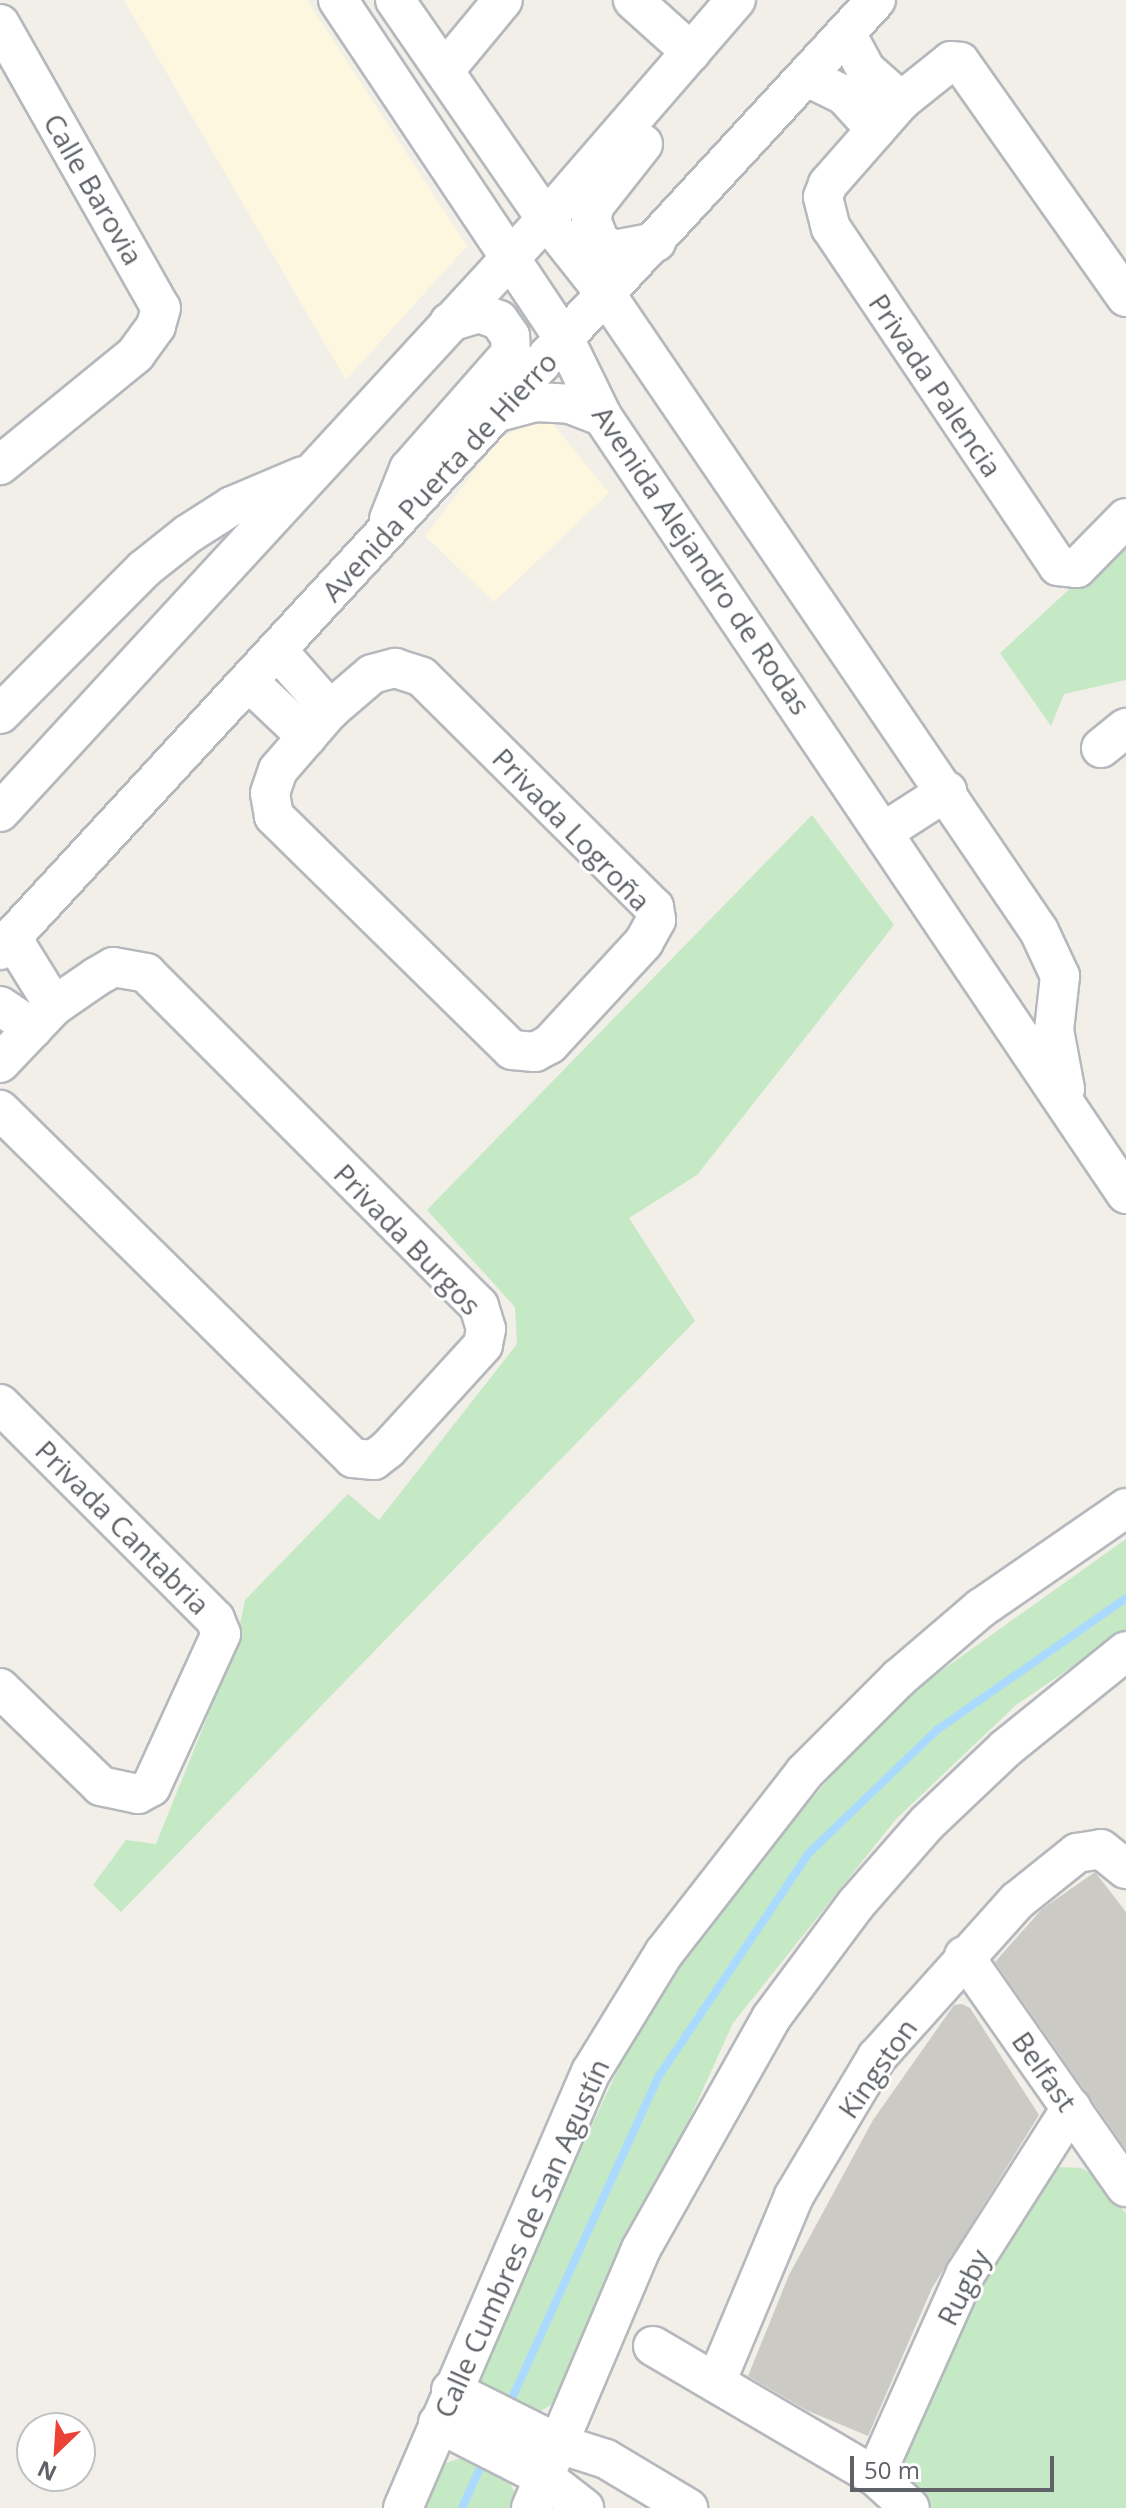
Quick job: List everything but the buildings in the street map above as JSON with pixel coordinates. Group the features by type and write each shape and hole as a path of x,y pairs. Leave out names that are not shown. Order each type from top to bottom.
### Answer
{"street":[{"name":"Avenida Alejandro de Rodas","path":"338,0 565,340 602,416 1003,1005 1073,1117 1126,1194"},
{"name":"Avenida Alejandro de Rodas","path":"395,0 546,219 607,296 947,791 1053,956 1060,976 1054,1030 1073,1117"},
{"path":"444,71 503,0"},
{"path":"633,0 700,42"},
{"path":"0,812 546,219 736,0"},
{"name":"Avenida Puerta de Hierro","path":"6,944 502,411 876,0"},
{"name":"Calle Barovia","path":"0,24 161,308 156,326 136,354 5,449"},
{"path":"846,33 866,70 901,101"},
{"path":"656,242 614,250 600,242 591,219 595,205 683,95 700,42"},
{"name":"Privada Palencia","path":"1126,297 965,65 951,61 901,101 828,184 822,207 831,228 1058,566 1077,568 1126,518"},
{"path":"807,77 844,95 876,130"},
{"path":"386,534 409,469 511,353 510,336 499,320 479,313 449,322"},
{"path":"502,411 535,402 570,404 602,416"},
{"path":"0,714 144,569 188,534 232,506 316,471"},
{"path":"278,651 318,724"},
{"name":"Privada Logroña","path":"412,670 654,907 656,920 644,942 550,1044 525,1054 512,1050 274,816 270,793 278,770 318,724 372,674 412,670"},
{"path":"249,682 318,724"},
{"path":"885,831 947,791"},
{"path":"6,944 44,1017"},
{"name":"Privada Burgos","path":"0,1063 44,1017 113,967 146,973 479,1306 486,1329 483,1345 388,1449 374,1460 353,1458 0,1110"},
{"path":"1003,1005 1017,1011 1033,1010 1058,996"},
{"path":"0,1006 44,1017"},
{"name":"Privada Cantabria","path":"0,1404 215,1619 221,1634 151,1787 138,1794 101,1786 0,1688"},
{"name":"Calle Cumbres de San Agustín","path":"403,2508 591,2072 664,1953 805,1772 899,1678 981,1608 1126,1508"},
{"path":"544,2476 641,2249 771,2018 856,1904 927,1823 1006,1748 1126,1651"},
{"name":"Kingston","path":"717,2380 794,2196 877,2057 964,1956 1017,1901 1077,1853 1101,1849 1126,1869"},
{"name":"Belfast","path":"964,1956 1126,2187"},
{"name":"Rugby","path":"875,2476 966,2273 1071,2108"},
{"path":"653,2346 717,2380 875,2476 910,2508"},
{"path":"444,2407 544,2476 584,2508"},
{"path":"544,2476 606,2459 688,2508"}],"shaded area":[{"path":"124,0 307,0 467,246 346,380"},
{"path":"553,424 609,493 494,602 425,536 499,439 525,425"}],"green space":[{"path":"1126,537 1126,680 1064,694 1051,726 1000,653"},
{"path":"812,815 894,925 697,1175 629,1218 695,1321 121,1912 93,1885 126,1840 156,1844 235,1648 245,1600 348,1494 379,1520 517,1344 515,1307 427,1210"},
{"path":"1126,1539 1126,1630 1016,1705 896,1819 733,2023 563,2398 530,2417 496,2401 481,2381 484,2356 642,2018 768,1850 845,1760 927,1681"},
{"path":"1059,2167 1081,2168 1099,2177 1126,2214 1126,2508 930,2508 906,2485 900,2465 971,2298 1044,2177"},
{"path":"470,2455 502,2465 517,2498 512,2508 424,2508 443,2464"}],"waterway":[{"path":"507,2409 659,2076 809,1853 937,1730 1126,1598"},
{"path":"462,2508 481,2466"}]}
